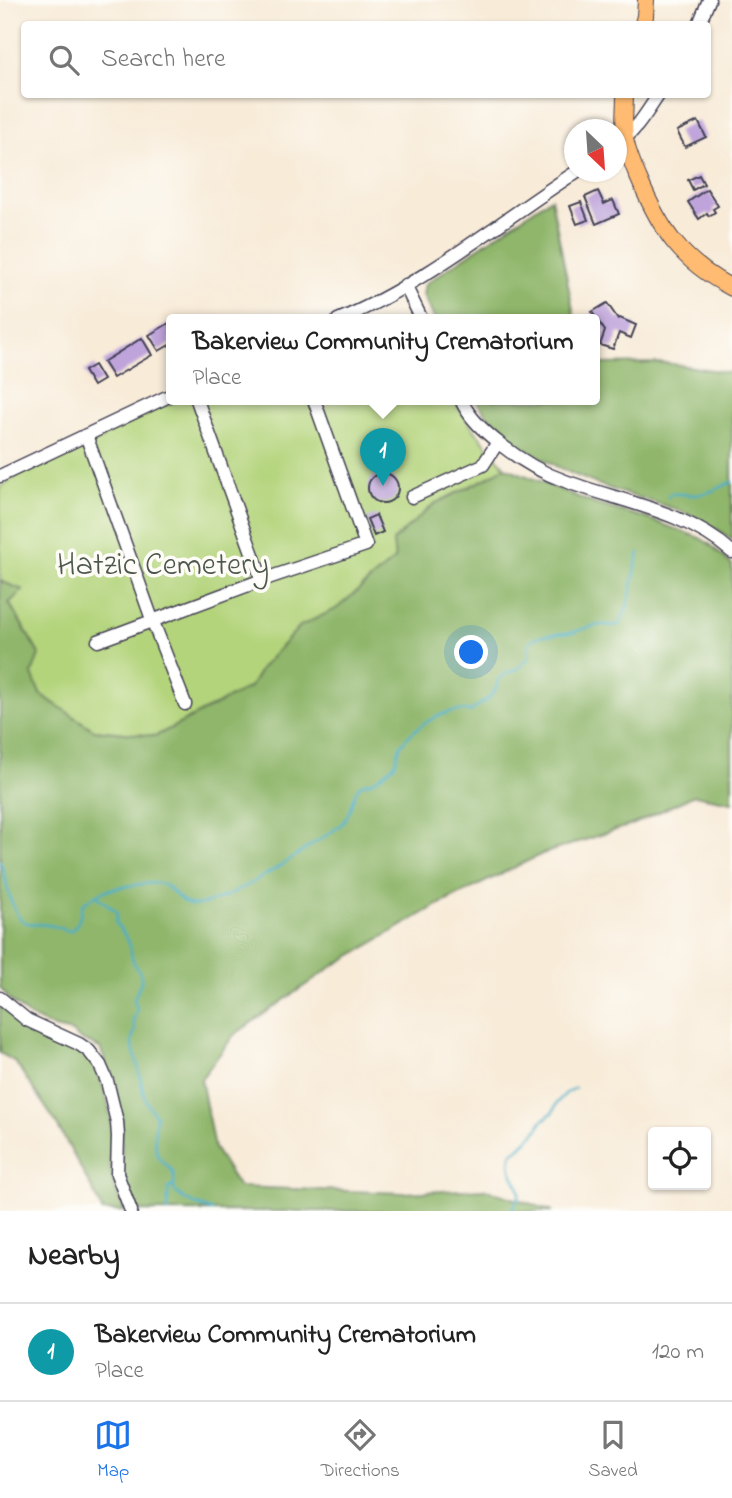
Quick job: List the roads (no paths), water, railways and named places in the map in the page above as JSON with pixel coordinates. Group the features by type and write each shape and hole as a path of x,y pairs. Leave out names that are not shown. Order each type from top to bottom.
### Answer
{"main road":[{"path":"644,21 646,0"},
{"path":"623,119 625,98"},
{"path":"627,154 657,219 670,238 698,266 732,288"}],"street":[{"path":"700,21 709,0"},
{"path":"627,135 656,98"},
{"path":"350,314 385,297 444,261 564,180"},
{"path":"405,285 419,314"},
{"path":"0,476 166,397"},
{"path":"199,405 262,580"},
{"path":"98,641 262,580 366,545 316,405"},
{"path":"464,405 481,429 517,457 562,480 699,527 732,552"},
{"path":"86,435 185,704"},
{"path":"412,497 483,465 498,442"},
{"path":"0,998 27,1020 79,1044 89,1051 100,1065 107,1080 117,1122 117,1174 131,1211"}],"waterway":[{"path":"668,497 670,494 703,494 732,482"},
{"path":"0,861 12,903 20,918 27,923 51,925 70,931 78,923 82,905 97,894 112,889 157,883 171,890 182,901 197,905 242,888 339,826 347,817 359,787 375,780 394,765 400,747 414,731 441,715 470,712 489,698 499,679 519,668 529,658 529,645 533,639 597,625 618,625 629,600 639,553"},
{"path":"97,896 117,912 116,923 128,940 133,961 141,975 134,999 137,1010 133,1020 135,1031 132,1044 144,1095 156,1116 156,1151 172,1170 174,1190 187,1200 212,1211"},
{"path":"511,1211 519,1191 511,1167 512,1153 535,1133 565,1094 575,1088"},
{"path":"168,1211 168,1188 173,1186"}],"place":[{"name":"Bakerview Community Crematorium","path":"383,486"}],"park label":[{"name":"Hatzic Cemetery","path":"163,563"}]}
